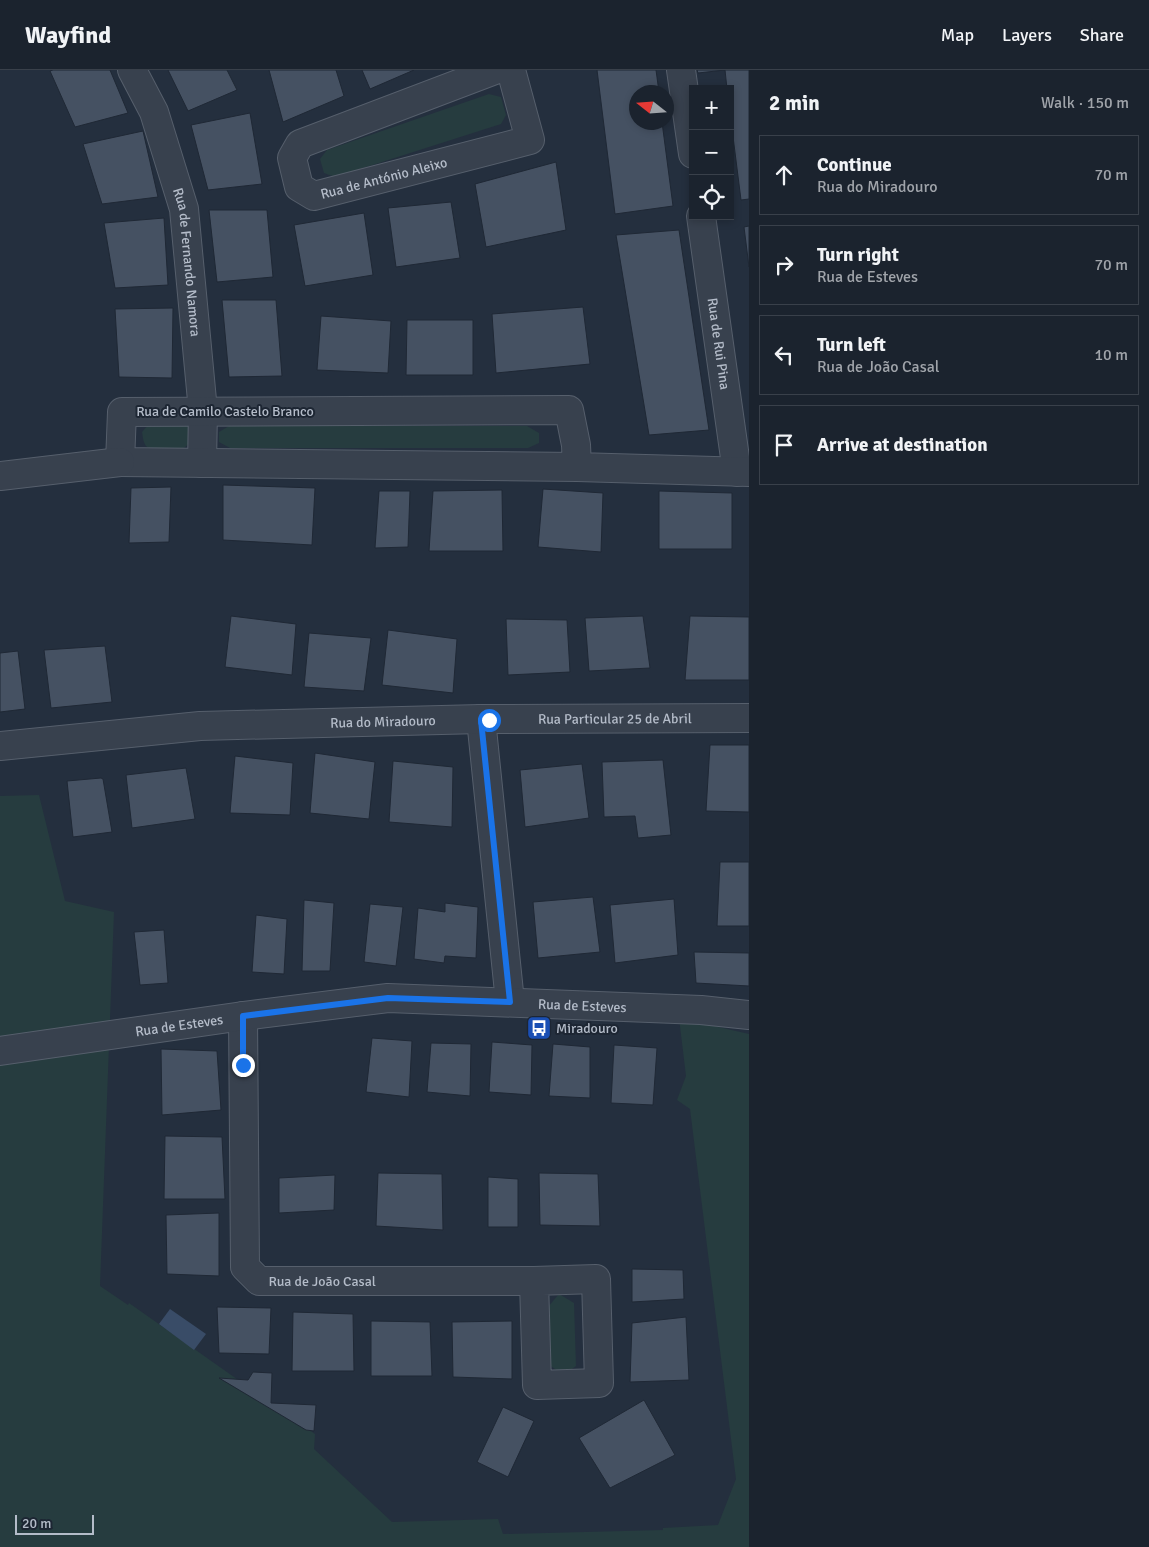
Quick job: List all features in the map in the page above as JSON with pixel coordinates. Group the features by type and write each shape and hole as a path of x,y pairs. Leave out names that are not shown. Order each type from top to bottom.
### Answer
{"street":[{"name":"Rua de Fernando Namora","path":"132,70 154,112 184,209 202,411 202,463"},
{"name":"Rua de António Aleixo","path":"495,70 300,144 292,158 299,187 314,196 530,140 511,70"},
{"path":"681,70 690,130"},
{"name":"Rua de Rui Pina","path":"702,220 743,472"},
{"name":"Rua de Camilo Castelo Branco","path":"120,462 122,412 569,410 576,444 578,467"},
{"path":"0,476 120,462 578,467 743,472"},
{"name":"Rua Particular 25 de Abril","path":"481,720 749,718"},
{"path":"481,720 510,1002"},
{"name":"Rua do Miradouro","path":"0,746 200,726 481,720"},
{"name":"Rua de Esteves","path":"0,1051 243,1016 388,998 701,1010 749,1015"},
{"name":"Rua de João Casal","path":"243,1016 245,1267 259,1280 534,1281"}],"green space":[{"path":"489,94 501,97 506,115 501,124 335,177 324,173 320,159 327,150"},
{"path":"181,422 192,432 189,443 183,449 159,451 147,447 143,440 142,432 149,424"},
{"path":"229,426 527,426 539,433 539,443 528,448 230,448 219,442 219,432"},
{"path":"39,795 65,901 114,912 100,1286 128,1305 129,1303 315,1434 314,1449 392,1522 498,1519 503,1534 663,1530 663,1528 718,1525 736,1479 690,1109 677,1100 686,1076 679,1018 749,1034 749,1547 0,1547 0,796"},
{"path":"559,1294 574,1303 576,1366 564,1375 549,1365 548,1307"}],"water":[{"path":"170,1309 206,1334 194,1350 159,1324"}],"building":[{"path":"110,70 128,113 75,127 50,71"},
{"path":"168,70 227,70 237,90 188,111"},
{"path":"269,70 336,70 344,96 283,122"},
{"path":"362,70 414,70 370,89"},
{"path":"597,70 656,70 658,85 629,85 629,130 663,130 673,206 615,214"},
{"path":"697,70 725,70 698,73"},
{"path":"725,70 749,70 749,199 741,200 734,145 734,85 727,85"},
{"path":"250,113 262,184 208,190 191,125"},
{"path":"143,131 158,197 102,204 83,144"},
{"path":"556,162 566,230 486,247 475,184"},
{"path":"451,202 460,258 396,267 388,208"},
{"path":"209,210 267,210 273,277 217,282"},
{"path":"364,213 373,275 305,286 294,225"},
{"path":"164,218 168,285 115,288 104,223"},
{"path":"749,226 749,267 744,227"},
{"path":"679,230 709,430 649,435 616,235"},
{"path":"222,300 276,300 282,376 229,377"},
{"path":"583,307 590,364 496,373 492,314"},
{"path":"173,308 172,378 119,377 115,309"},
{"path":"321,316 391,321 388,373 317,370"},
{"path":"407,320 473,320 473,375 406,375"},
{"path":"223,485 315,488 312,545 223,540"},
{"path":"171,487 169,542 129,543 131,488"},
{"path":"543,489 603,493 601,552 538,547"},
{"path":"502,490 503,551 429,551 433,491"},
{"path":"379,491 410,491 408,547 375,548"},
{"path":"659,491 732,493 732,549 659,549"},
{"path":"231,616 296,624 292,675 225,667"},
{"path":"643,616 650,668 589,671 585,618"},
{"path":"690,616 749,617 749,680 685,680"},
{"path":"506,619 567,620 570,672 508,675"},
{"path":"388,630 457,639 453,693 382,685"},
{"path":"309,633 371,638 364,691 304,687"},
{"path":"105,646 112,702 51,708 44,650"},
{"path":"18,651 25,709 0,712 0,653"},
{"path":"710,745 749,745 749,812 706,811"},
{"path":"315,753 375,762 369,819 310,813"},
{"path":"235,756 293,763 290,815 230,813"},
{"path":"663,760 671,835 638,838 635,816 604,817 602,762"},
{"path":"393,761 453,767 452,827 389,822"},
{"path":"582,764 589,818 525,827 520,770"},
{"path":"186,768 195,819 132,828 126,775"},
{"path":"103,779 112,832 73,837 67,781"},
{"path":"720,862 749,862 749,926 717,926"},
{"path":"593,897 600,952 538,958 533,902"},
{"path":"674,899 678,955 615,963 610,905"},
{"path":"304,900 334,903 330,971 302,971"},
{"path":"445,903 478,907 476,958 445,956 444,963 414,959 418,908 445,912"},
{"path":"370,904 403,907 396,966 364,962"},
{"path":"256,915 287,919 284,974 252,972"},
{"path":"164,930 168,983 140,985 134,932"},
{"path":"694,952 749,953 749,986 696,983"},
{"path":"372,1038 412,1041 409,1097 366,1092"},
{"path":"492,1042 532,1045 531,1095 489,1092"},
{"path":"431,1043 471,1044 470,1096 427,1092"},
{"path":"553,1044 590,1047 590,1098 549,1096"},
{"path":"614,1045 657,1048 653,1105 611,1103"},
{"path":"161,1049 217,1051 221,1110 162,1115"},
{"path":"165,1136 222,1137 225,1199 164,1199"},
{"path":"378,1173 442,1174 443,1230 376,1226"},
{"path":"539,1173 598,1174 600,1226 540,1225"},
{"path":"335,1175 334,1210 279,1213 279,1178"},
{"path":"488,1177 518,1179 518,1227 488,1227"},
{"path":"219,1213 219,1276 167,1274 166,1215"},
{"path":"632,1269 683,1270 684,1299 632,1302"},
{"path":"217,1307 271,1308 269,1354 219,1353"},
{"path":"293,1312 353,1314 354,1371 292,1371"},
{"path":"686,1317 689,1380 630,1382 632,1323"},
{"path":"371,1321 430,1322 432,1376 371,1376"},
{"path":"512,1321 512,1379 453,1377 452,1322"},
{"path":"253,1372 272,1373 271,1403 316,1405 314,1431 306,1430 219,1378 248,1380"},
{"path":"644,1400 675,1455 610,1488 579,1438"},
{"path":"503,1407 534,1421 508,1477 477,1462"}],"place":[{"name":"Miradouro","path":"539,1028"}],"route":[{"path":"243,1065 243,1016 388,998 510,1002 481,720 489,720"}]}
